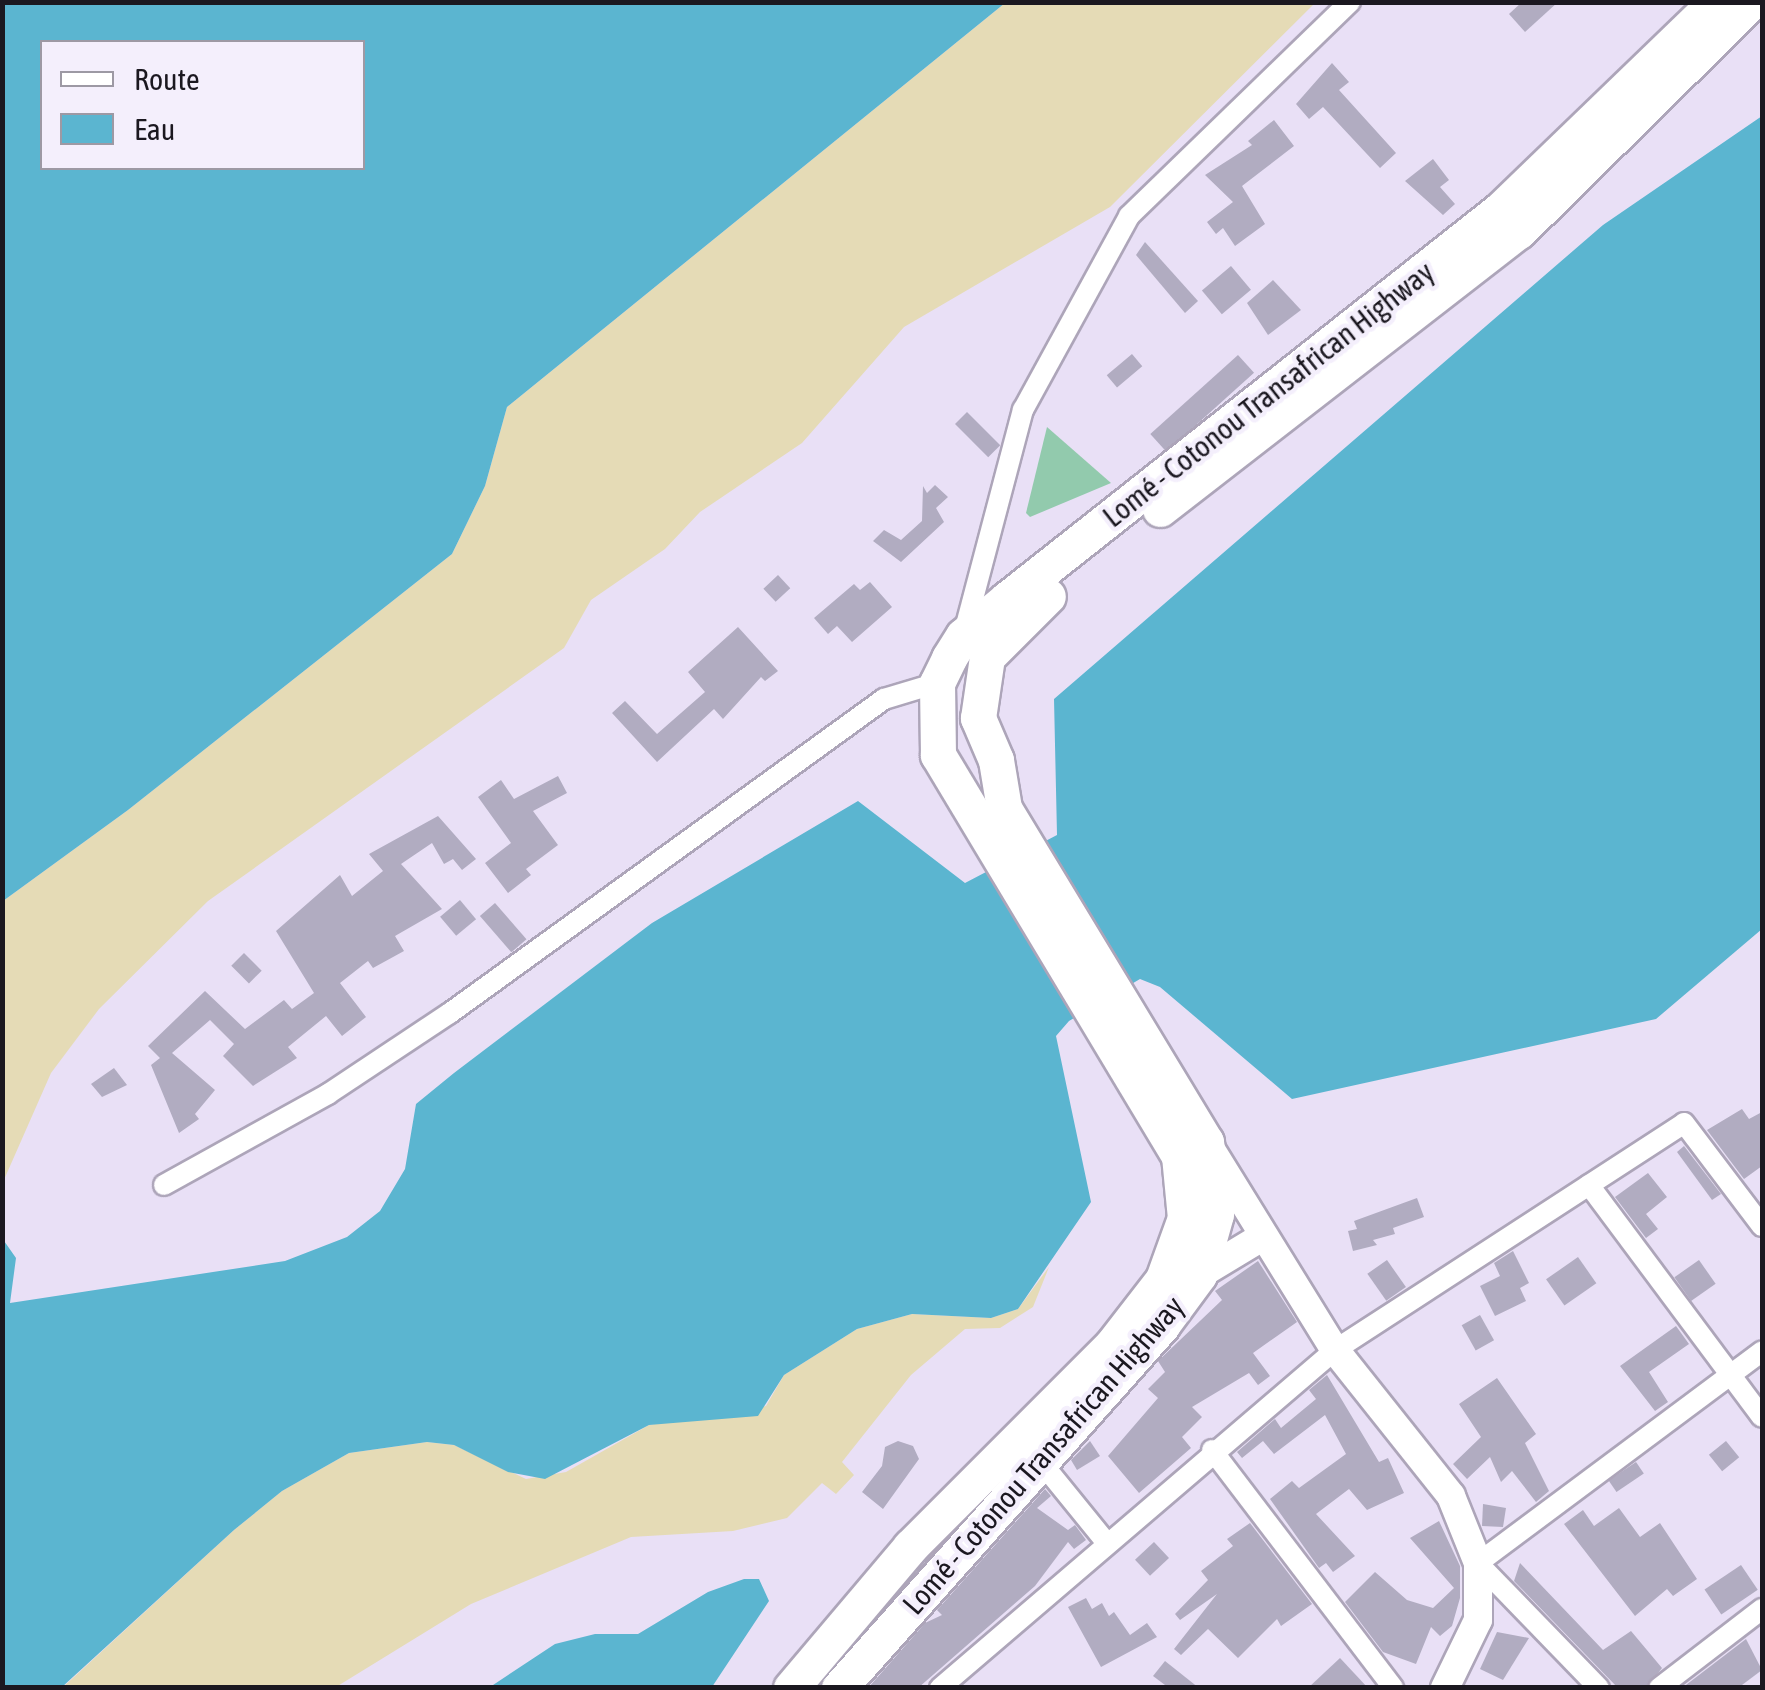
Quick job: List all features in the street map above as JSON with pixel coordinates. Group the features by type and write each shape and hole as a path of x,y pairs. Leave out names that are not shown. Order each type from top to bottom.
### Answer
{"highway":[{"name":"Lomé - Cotonou Transafrican Highway","path":"990,816 938,756 937,683 963,636 1501,210 1714,2"},
{"name":"Lomé - Cotonou Transafrican Highway","path":"990,816 977,698 988,657 1004,636 1518,230 1751,2"},
{"path":"791,1688 910,1546 1112,1345 1162,1278 1185,1218 1185,1182 1179,1156 1134,1052 990,816"},
{"name":"Lomé - Cotonou Transafrican Highway","path":"839,1688 1041,1462 1198,1275 1216,1214 1206,1142 1134,1052"}],"street":[{"path":"963,636 1023,410 1129,216 1350,2"},
{"path":"164,1184 328,1094 450,1013 884,699 937,683"},
{"path":"940,1688 1212,1450 1335,1350 1684,1123 1762,1226"},
{"path":"1206,1142 1335,1350 1451,1496 1478,1562 1599,1688"},
{"path":"1589,1184 1762,1417"},
{"path":"1198,1275 1262,1237"},
{"path":"1478,1562 1762,1351"},
{"path":"1212,1450 1393,1688"},
{"path":"1041,1462 1106,1542"},
{"path":"1446,1688 1478,1620 1478,1562"},
{"path":"1659,1688 1762,1609"}],"green space":[{"path":"1047,427 1111,483 1030,517 1026,513"}],"sand":[{"path":"1005,3 1315,3 1110,207 904,327 802,443 700,512 665,549 591,600 564,648 208,901 99,1009 51,1073 3,1182 3,901 128,810 452,554 485,486 507,407"},
{"path":"1049,1267 1033,1307 1000,1328 965,1329 911,1375 842,1462 854,1475 836,1494 822,1483 787,1518 733,1531 631,1537 471,1604 336,1687 62,1688 234,1530 282,1491 349,1453 427,1442 454,1445 526,1479 566,1472 649,1425 766,1406 784,1375 857,1329 912,1314 991,1318 1018,1309"}],"water":[{"path":"3,2 1005,2 507,407 485,486 452,554 128,810 3,901"},
{"path":"1762,116 1762,929 1656,1019 1292,1099 1160,987 1140,979 1069,1021 1056,1036 1091,1202 1018,1309 991,1318 912,1314 857,1329 784,1375 758,1416 649,1425 545,1479 508,1472 454,1445 427,1442 349,1453 282,1491 234,1530 62,1687 3,1687 2,1238 16,1258 10,1303 285,1261 347,1237 380,1211 405,1169 416,1104 454,1073 652,923 858,801 965,883 1057,835 1054,699 1603,225"},
{"path":"744,1579 759,1579 769,1601 712,1687 490,1687 555,1644 595,1634 638,1634 708,1592"}],"building":[{"path":"1522,2 1558,2 1525,32 1509,14"},
{"path":"1332,63 1349,82 1339,90 1396,153 1380,168 1323,107 1309,119 1296,104"},
{"path":"1274,120 1294,146 1242,186 1265,224 1235,246 1223,228 1216,234 1207,222 1233,202 1205,175 1252,145 1248,141"},
{"path":"1433,159 1449,180 1440,187 1455,204 1443,215 1405,181"},
{"path":"1145,242 1198,301 1185,313 1136,255"},
{"path":"1231,266 1251,290 1222,314 1202,290"},
{"path":"1273,280 1301,310 1268,335 1247,303"},
{"path":"1132,354 1142,366 1117,387 1107,375"},
{"path":"1238,355 1254,373 1166,452 1150,434"},
{"path":"967,412 1000,445 988,457 955,424"},
{"path":"935,485 948,497 936,508 944,522 901,562 873,541 884,530 901,540 922,521 923,486 927,493"},
{"path":"778,575 790,588 776,602 763,589"},
{"path":"870,582 892,607 852,642 837,626 828,634 814,618 854,584 860,590"},
{"path":"738,627 778,671 765,681 761,677 723,719 714,709 657,762 612,713 625,701 657,734 705,692 688,672"},
{"path":"558,776 567,793 533,811 558,845 526,869 531,875 508,893 485,863 511,843 478,797 501,780 514,799"},
{"path":"438,816 476,859 462,870 453,859 444,864 432,843 401,864 442,909 395,936 404,951 373,968 368,961 340,983 366,1017 342,1036 326,1016 288,1047 297,1058 253,1086 223,1056 234,1044 210,1020 172,1053 215,1090 195,1114 199,1119 179,1133 151,1065 160,1058 148,1046 205,991 245,1029 284,1000 292,1009 314,993 276,931 340,875 352,896 383,871 369,854"},
{"path":"460,900 476,919 456,936 440,917"},
{"path":"495,903 526,939 511,952 480,916"},
{"path":"244,953 262,971 249,983 231,966"},
{"path":"114,1068 127,1085 102,1097 91,1084"},
{"path":"1742,1109 1749,1119 1762,1112 1762,1166 1744,1179 1707,1130"},
{"path":"1684,1146 1721,1194 1712,1200 1677,1152"},
{"path":"1648,1173 1667,1197 1646,1214 1658,1229 1646,1238 1615,1197"},
{"path":"1417,1198 1424,1217 1393,1228 1395,1234 1373,1240 1377,1245 1353,1251 1348,1231 1357,1229 1354,1221"},
{"path":"1513,1251 1529,1283 1520,1288 1526,1301 1495,1316 1480,1286 1500,1276 1494,1263"},
{"path":"1578,1257 1596,1283 1564,1306 1546,1279"},
{"path":"1387,1260 1406,1287 1386,1301 1367,1274"},
{"path":"1699,1260 1716,1284 1691,1301 1674,1277"},
{"path":"1258,1261 1297,1322 1253,1353 1270,1376 1258,1385 1249,1373 1192,1407 1202,1417 1182,1437 1191,1448 1139,1493 1108,1456 1158,1398 1148,1389 1165,1372 1158,1361 1222,1300 1215,1291"},
{"path":"1480,1315 1494,1340 1476,1351 1462,1325"},
{"path":"1676,1326 1689,1344 1649,1372 1668,1402 1655,1411 1620,1366"},
{"path":"1327,1375 1379,1462 1388,1458 1404,1493 1367,1510 1349,1489 1316,1514 1355,1556 1333,1572 1326,1563 1319,1568 1270,1499 1292,1481 1299,1488 1346,1454 1325,1415 1274,1454 1263,1441 1242,1458 1237,1452 1275,1419 1281,1428 1316,1399 1309,1390"},
{"path":"1497,1378 1536,1434 1525,1443 1549,1491 1536,1502 1512,1471 1501,1482 1490,1457 1467,1479 1453,1464 1481,1437 1459,1404"},
{"path":"898,1441 913,1446 919,1459 883,1509 862,1492 882,1466 885,1447"},
{"path":"1090,1441 1100,1456 1077,1470 1071,1460"},
{"path":"1726,1441 1739,1457 1722,1471 1709,1455"},
{"path":"1636,1462 1644,1474 1616,1492 1609,1480"},
{"path":"1045,1489 1051,1496 1037,1508 1068,1530 1075,1525 1086,1540 1074,1549 1068,1542 1035,1586 918,1688 868,1688 925,1623 942,1615 937,1610"},
{"path":"1483,1504 1506,1508 1503,1527 1482,1526"},
{"path":"1619,1508 1640,1537 1660,1523 1697,1579 1673,1596 1667,1589 1635,1616 1564,1524 1583,1510 1594,1526"},
{"path":"1439,1521 1460,1566 1460,1598 1452,1626 1440,1636 1431,1627 1416,1664 1383,1652 1345,1602 1375,1572 1407,1600 1433,1608 1454,1588 1410,1538"},
{"path":"1250,1523 1312,1604 1281,1626 1277,1619 1238,1658 1208,1629 1181,1655 1174,1649 1217,1594 1180,1620 1175,1614 1208,1580 1201,1571 1233,1546 1227,1539"},
{"path":"1154,1542 1169,1558 1150,1576 1135,1560"},
{"path":"1520,1563 1603,1650 1631,1631 1662,1668 1646,1688 1618,1688 1514,1581"},
{"path":"1741,1565 1758,1590 1721,1614 1705,1590"},
{"path":"1086,1598 1092,1609 1102,1603 1109,1616 1114,1612 1130,1635 1147,1623 1157,1637 1101,1667 1068,1607"},
{"path":"1497,1632 1529,1638 1503,1680 1480,1669"},
{"path":"1746,1639 1762,1670 1738,1688 1682,1688"},
{"path":"1340,1658 1368,1688 1308,1688"},
{"path":"1165,1661 1199,1688 1169,1688 1153,1676"}]}
